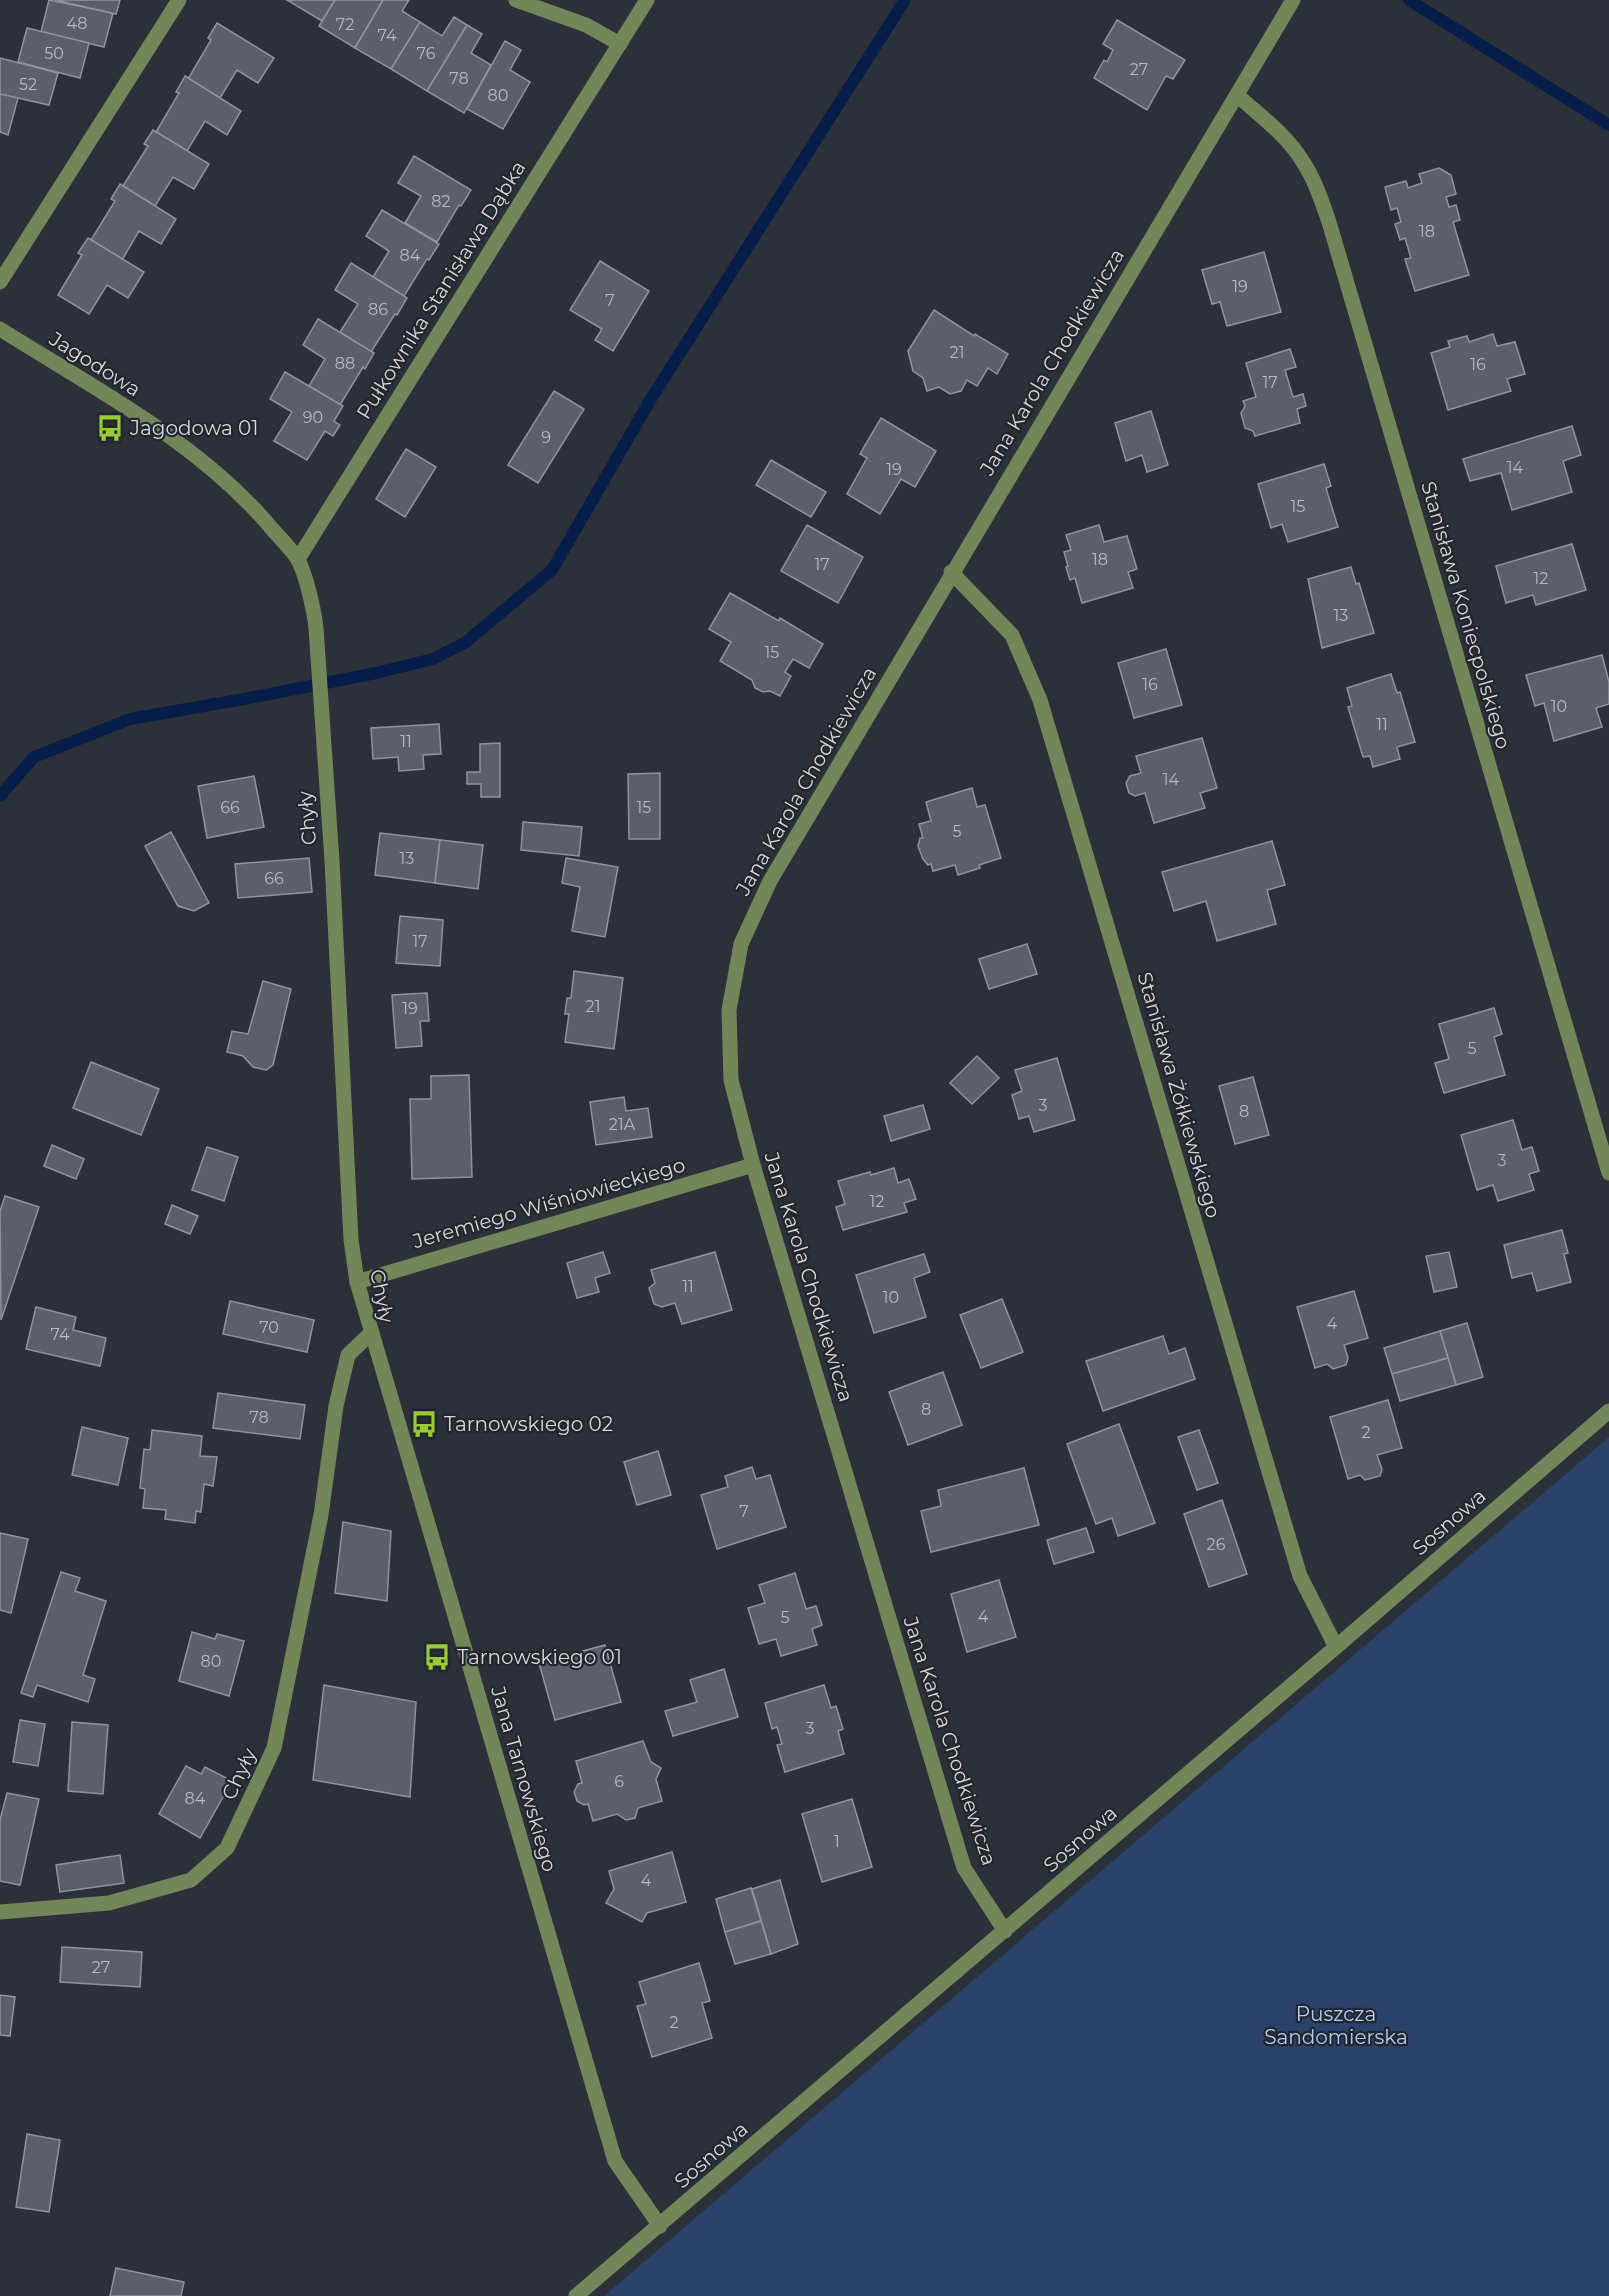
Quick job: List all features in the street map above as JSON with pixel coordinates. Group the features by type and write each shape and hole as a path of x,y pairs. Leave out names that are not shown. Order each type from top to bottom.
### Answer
{"street":[{"path":"0,282 179,0"},
{"path":"516,0 586,25 620,44"},
{"name":"Pułkownika Stanisława Dąbka","path":"298,559 647,0"},
{"name":"Jana Karola Chodkiewicza","path":"1005,1931 964,1868 753,1165 731,1080 729,1010 741,944 770,881 951,572 1293,0"},
{"name":"Stanisława Koniecpolskiego","path":"1237,95 1285,137 1303,161 1318,191 1329,222 1609,1173"},
{"name":"Jagodowa","path":"0,329 167,435 219,474 252,504 298,559"},
{"name":"Chyły","path":"0,1912 109,1903 180,1883 190,1880 227,1848 274,1748 321,1515 336,1406 348,1355 370,1333 357,1282 351,1240 332,861 321,728 316,628 314,610 298,559"},
{"name":"Stanisława Żółkiewskiego","path":"951,572 1012,635 1040,700 1300,1576 1336,1647"},
{"name":"Jeremiego Wiśniowieckiego","path":"357,1282 753,1165"},
{"name":"Jana Tarnowskiego","path":"370,1333 615,2161 660,2226"},
{"name":"Sosnowa","path":"576,2296 1005,1931 1609,1411"}],"green space":[{"name":"Puszcza Sandomierska","path":"1609,1437 1609,2296 604,2296"}],"building":[{"path":"49,0 113,13 104,47 41,32"},
{"path":"55,0 120,0 116,14"},
{"path":"287,0 335,0 322,21"},
{"path":"335,0 383,0 355,48 319,26"},
{"path":"383,0 409,0 402,11 420,22 391,69 355,48"},
{"path":"454,17 467,25 427,91 391,69 420,22 442,36"},
{"path":"1117,20 1185,60 1173,79 1166,76 1147,110 1094,78 1104,60 1107,62 1113,50 1103,44"},
{"path":"217,23 274,58 258,83 237,70 220,98 188,79 211,40 208,38"},
{"path":"467,25 482,34 471,53 491,65 464,113 427,91"},
{"path":"27,28 89,43 80,78 18,62"},
{"path":"505,41 521,50 510,70 530,82 503,129 467,109"},
{"path":"0,58 58,73 49,105 0,94"},
{"path":"185,76 241,111 227,135 205,121 187,151 156,132 179,93 176,92"},
{"path":"0,94 18,98 8,135 0,132"},
{"path":"153,130 209,164 194,189 173,177 155,206 123,186 148,146 144,144"},
{"path":"414,156 471,190 461,206 459,205 437,242 405,223 421,196 398,183"},
{"path":"1439,168 1451,175 1456,194 1446,197 1449,207 1456,205 1460,220 1453,222 1469,275 1415,291 1405,259 1411,258 1405,238 1400,240 1395,224 1401,222 1397,208 1391,210 1385,187 1406,181 1408,188 1422,183 1419,174"},
{"path":"120,184 176,219 161,244 139,231 122,260 91,240 115,201 111,199"},
{"path":"382,210 439,244 404,296 373,277 389,251 366,236"},
{"path":"88,238 144,272 128,298 107,285 89,314 58,295 82,255 78,253"},
{"path":"1264,252 1281,312 1227,326 1220,302 1212,304 1202,270"},
{"path":"600,261 649,291 613,351 595,340 602,329 570,310"},
{"path":"351,263 407,298 371,352 340,332 358,304 335,290"},
{"path":"934,310 974,336 975,334 1008,354 997,374 988,368 977,386 967,380 961,391 950,394 939,387 927,391 923,378 913,371 908,351"},
{"path":"318,319 374,353 340,405 309,386 325,359 303,345"},
{"path":"1493,334 1497,346 1515,342 1525,374 1507,379 1511,391 1448,410 1431,353 1450,347 1448,341 1467,336 1469,342"},
{"path":"1290,349 1296,367 1285,370 1293,397 1303,394 1306,406 1297,409 1300,423 1255,436 1253,431 1245,428 1241,413 1245,406 1243,401 1256,397 1246,363"},
{"path":"285,372 343,406 334,421 340,425 333,436 325,431 307,460 274,441 292,412 270,399"},
{"path":"554,391 584,409 538,483 508,465"},
{"path":"1151,411 1168,465 1147,472 1142,455 1126,461 1115,423"},
{"path":"881,418 936,451 915,487 901,479 880,514 847,494 867,458 860,454"},
{"path":"1572,426 1581,455 1563,461 1572,492 1512,510 1501,473 1470,481 1463,459"},
{"path":"406,449 436,467 405,517 376,499"},
{"path":"771,460 826,492 811,517 756,485"},
{"path":"1324,464 1331,486 1326,488 1338,527 1288,542 1282,524 1271,528 1258,484"},
{"path":"807,525 863,557 838,603 781,571"},
{"path":"1099,525 1104,542 1127,536 1137,569 1128,572 1133,588 1082,603 1075,578 1070,580 1066,567 1068,566 1064,552 1071,550 1066,535"},
{"path":"1572,544 1586,590 1536,605 1533,595 1506,603 1496,566"},
{"path":"1351,567 1356,584 1359,583 1374,633 1322,648 1308,579"},
{"path":"730,593 779,621 780,618 823,644 809,668 793,659 785,672 791,676 780,696 755,688 752,680 720,661 731,642 709,629"},
{"path":"1166,649 1182,705 1134,718 1118,663"},
{"path":"1602,655 1609,682 1609,704 1596,708 1602,727 1554,741 1544,703 1535,706 1526,675"},
{"path":"1391,674 1397,693 1400,692 1415,742 1397,747 1400,759 1373,767 1370,756 1363,757 1348,707 1352,706 1347,688"},
{"path":"439,724 441,754 423,755 424,769 399,771 398,757 373,759 371,728"},
{"path":"1202,738 1217,788 1200,793 1205,808 1154,823 1145,793 1135,796 1129,793 1126,783 1130,776 1141,773 1136,756"},
{"path":"500,743 500,797 481,797 481,784 467,784 467,772 480,772 480,744"},
{"path":"660,773 660,839 629,839 628,774"},
{"path":"254,776 264,827 207,838 198,786"},
{"path":"972,788 977,807 985,805 1001,858 958,875 955,865 933,871 931,864 928,865 923,859 918,846 920,838 923,838 919,824 931,821 926,802"},
{"path":"523,822 582,827 579,856 521,850"},
{"path":"171,832 209,903 194,911 178,906 145,846"},
{"path":"380,833 440,840 435,883 375,875"},
{"path":"440,840 483,845 478,889 435,883"},
{"path":"1272,841 1285,885 1267,890 1276,924 1217,941 1206,901 1174,911 1162,872"},
{"path":"309,858 312,892 238,898 235,864"},
{"path":"566,858 618,867 605,937 572,931 580,887 562,883"},
{"path":"400,916 443,920 440,966 396,963"},
{"path":"1027,944 1037,974 989,989 979,959"},
{"path":"574,971 623,978 614,1049 565,1042 569,1014 565,1014 567,998 571,998"},
{"path":"263,981 291,989 273,1065 266,1070 253,1067 243,1056 227,1052 232,1031 248,1034"},
{"path":"427,993 429,1021 420,1021 422,1046 396,1048 392,995"},
{"path":"1494,1008 1502,1034 1494,1037 1505,1075 1444,1093 1435,1063 1449,1059 1439,1024"},
{"path":"977,1056 999,1078 972,1104 950,1083"},
{"path":"1057,1058 1075,1120 1034,1132 1029,1116 1019,1119 1012,1095 1022,1091 1015,1070"},
{"path":"91,1062 159,1089 141,1135 73,1108"},
{"path":"469,1075 472,1177 412,1179 410,1099 431,1099 431,1076"},
{"path":"1253,1077 1269,1135 1235,1144 1219,1086"},
{"path":"624,1097 626,1111 648,1108 652,1137 596,1145 590,1102"},
{"path":"923,1105 930,1129 891,1141 884,1116"},
{"path":"1513,1120 1522,1150 1532,1147 1539,1171 1529,1174 1534,1190 1498,1201 1493,1185 1477,1190 1461,1135"},
{"path":"52,1145 84,1159 76,1179 44,1166"},
{"path":"207,1147 238,1157 224,1201 192,1190"},
{"path":"894,1168 898,1183 909,1179 916,1199 904,1203 907,1212 843,1230 836,1207 845,1204 838,1181"},
{"path":"5,1196 39,1207 1,1320 0,1211"},
{"path":"172,1205 198,1216 190,1234 165,1224"},
{"path":"1562,1230 1568,1253 1564,1254 1571,1282 1537,1291 1532,1273 1512,1278 1504,1245"},
{"path":"603,1252 610,1273 595,1278 599,1292 577,1298 567,1263"},
{"path":"715,1252 732,1310 682,1324 675,1303 662,1307 654,1304 649,1288 655,1283 651,1270"},
{"path":"1449,1252 1457,1287 1434,1292 1426,1256"},
{"path":"924,1254 930,1272 914,1278 926,1317 874,1333 856,1275"},
{"path":"1354,1291 1368,1338 1344,1345 1348,1358 1346,1365 1333,1369 1327,1364 1315,1368 1297,1307"},
{"path":"1002,1299 1023,1352 981,1368 960,1315"},
{"path":"230,1301 314,1320 307,1352 223,1334"},
{"path":"36,1307 76,1317 73,1330 106,1338 100,1366 26,1349"},
{"path":"1467,1323 1483,1377 1456,1385 1440,1331"},
{"path":"1440,1331 1448,1358 1392,1374 1384,1348"},
{"path":"1163,1336 1169,1354 1185,1348 1195,1379 1103,1411 1086,1361"},
{"path":"1448,1358 1456,1385 1400,1401 1392,1374"},
{"path":"943,1372 962,1425 908,1445 889,1392"},
{"path":"218,1393 305,1405 300,1439 213,1428"},
{"path":"1388,1400 1402,1448 1377,1455 1382,1469 1380,1476 1365,1480 1360,1475 1348,1479 1330,1417"},
{"path":"1119,1424 1155,1523 1118,1536 1112,1518 1096,1524 1067,1444"},
{"path":"82,1427 128,1438 118,1485 72,1475"},
{"path":"152,1430 202,1436 200,1456 217,1457 213,1486 204,1484 201,1512 196,1511 195,1523 165,1519 166,1510 143,1508 145,1489 140,1488 144,1449 150,1450"},
{"path":"1199,1430 1218,1483 1197,1490 1178,1437"},
{"path":"658,1451 671,1495 637,1505 624,1462"},
{"path":"752,1467 756,1479 770,1475 786,1527 717,1549 701,1495 728,1487 725,1476"},
{"path":"1024,1468 1039,1525 931,1552 921,1511 941,1506 938,1490"},
{"path":"1222,1500 1247,1574 1209,1587 1184,1514"},
{"path":"343,1522 391,1531 387,1601 335,1593"},
{"path":"1086,1528 1094,1552 1054,1564 1047,1540"},
{"path":"0,1533 28,1539 11,1613 0,1610"},
{"path":"61,1572 80,1578 75,1591 106,1601 83,1675 95,1679 88,1702 37,1685 33,1697 21,1693"},
{"path":"795,1573 806,1609 816,1606 822,1625 812,1629 817,1645 781,1656 776,1639 759,1644 748,1608 765,1603 759,1585"},
{"path":"999,1580 1016,1637 967,1652 951,1594"},
{"path":"192,1632 215,1639 217,1634 244,1641 229,1696 179,1681"},
{"path":"605,1645 621,1702 555,1720 539,1663"},
{"path":"724,1669 738,1717 673,1736 665,1711 697,1702 690,1680"},
{"path":"324,1685 416,1702 410,1797 313,1780"},
{"path":"824,1685 831,1708 836,1706 843,1729 838,1731 844,1754 785,1772 777,1745 782,1744 777,1727 772,1729 765,1703"},
{"path":"20,1720 45,1724 38,1766 13,1762"},
{"path":"72,1722 108,1725 103,1794 68,1791"},
{"path":"643,1741 651,1762 661,1768 656,1779 662,1801 638,1808 635,1818 626,1820 617,1814 593,1821 588,1804 584,1805 577,1801 574,1792 578,1784 582,1783 576,1761"},
{"path":"186,1766 201,1774 205,1767 232,1781 200,1838 159,1814"},
{"path":"7,1793 39,1799 20,1885 0,1881 0,1820"},
{"path":"852,1799 872,1867 822,1882 802,1814"},
{"path":"672,1852 686,1902 647,1913 642,1922 606,1903 614,1889 609,1871"},
{"path":"120,1855 124,1883 60,1892 56,1865"},
{"path":"780,1880 798,1944 771,1954 752,1889"},
{"path":"751,1888 761,1921 725,1932 716,1899"},
{"path":"761,1921 771,1954 735,1964 725,1932"},
{"path":"62,1947 142,1952 140,1987 60,1982"},
{"path":"699,1963 710,2001 702,2003 712,2038 652,2057 637,2006 646,2004 639,1982"},
{"path":"0,1995 15,1997 10,2036 0,2035"},
{"path":"27,2134 60,2140 49,2212 16,2207"},
{"path":"116,2268 184,2282 181,2296 110,2296"}],"waterway":[{"path":"0,796 34,757 130,719 376,673 433,659 466,642 552,570 652,397 905,0"},
{"path":"1409,0 1609,125"}],"place":[{"name":"Jagodowa 01","path":"110,428"},
{"name":"Tarnowskiego 02","path":"424,1424"},
{"name":"Tarnowskiego 01","path":"437,1657"}]}
